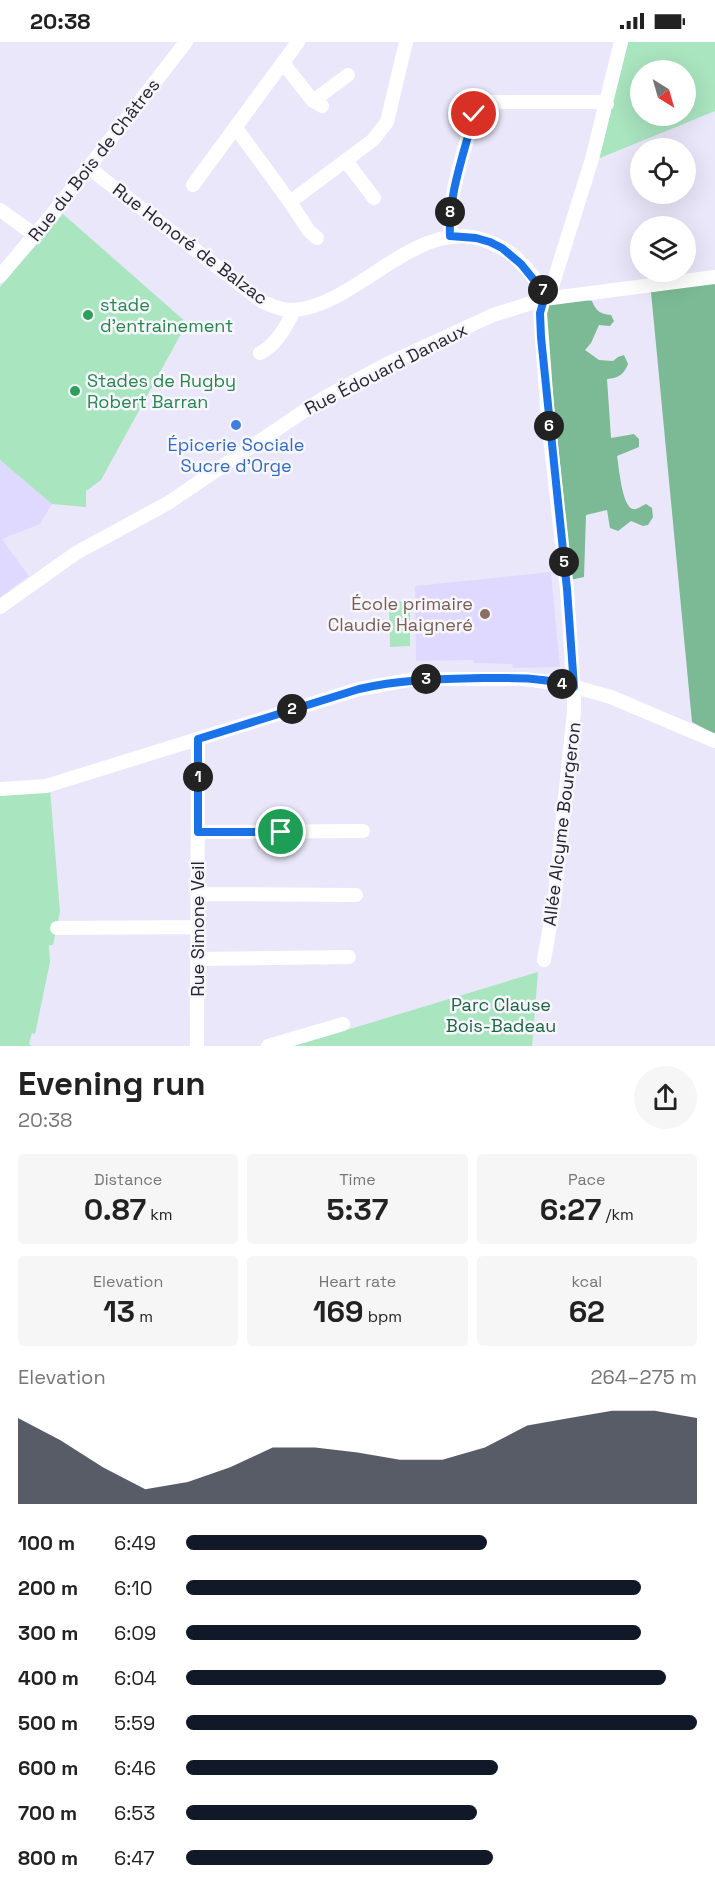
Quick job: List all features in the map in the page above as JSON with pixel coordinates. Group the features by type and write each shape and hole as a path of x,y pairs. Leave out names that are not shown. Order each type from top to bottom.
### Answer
{"street":[{"name":"Rue du Bois de Châtres","path":"0,276 89,168 186,42"},
{"path":"193,185 298,42"},
{"path":"290,202 373,140 384,128 406,42"},
{"name":"Allée Alcyme Bourgeron","path":"544,960 555,903 574,712 574,687 567,589 540,313 544,299 551,290 569,236 607,104 621,42"},
{"path":"282,63 318,104 348,75"},
{"path":"450,236 452,197 474,114 480,105 488,102 598,102 607,104"},
{"path":"236,128 309,231 317,238"},
{"path":"346,161 374,198"},
{"name":"Rue Honoré de Balzac","path":"89,168 263,302 284,310 312,307 328,300 409,252 450,236 476,238 502,248 517,260 537,282 543,291 544,299"},
{"path":"0,210 35,235"},
{"name":"Rue Édouard Danaux","path":"0,607 76,554 168,503 322,399 388,363 493,315 544,299 715,277"},
{"path":"260,353 268,349 288,323 294,310"},
{"path":"0,789 46,786 359,689 415,679 547,681 610,697 715,741"},
{"name":"Rue Simone Veil","path":"197,1046 198,739"},
{"path":"198,832 363,831"},
{"path":"198,894 356,895"},
{"path":"57,928 198,927"},
{"path":"198,959 349,957"},
{"path":"268,1046 343,1024"}],"shaded area":[{"path":"0,460 52,504 40,524 2,539 29,576 0,597"},
{"name":"École primaire Claudie Haigneré","path":"551,572 560,667 513,668 512,664 474,663 473,660 416,661 415,586"}],"green space":[{"path":"624,42 715,42 715,111 696,119 696,60 630,60 630,126 678,126 649,138 630,138 630,146 595,160"},
{"name":"Stades de Rugby Robert Barran","path":"63,214 187,323 101,480 86,491 86,507 52,504 0,460 0,287"},
{"path":"715,282 715,734 692,722 651,292"},
{"path":"592,301 595,307 604,314 611,315 614,321 610,326 599,325 591,343 585,350 599,360 613,361 624,355 628,364 620,375 607,379 611,438 634,434 639,439 639,447 617,456 620,477 629,507 633,509 646,504 652,508 653,517 648,525 643,526 631,521 618,531 610,528 607,510 586,515 584,577 570,580 544,309 548,305"},
{"path":"410,601 410,646 390,647 389,602"},
{"path":"50,789 60,912 53,945 49,945 50,962 35,1034 32,1033 29,1044 32,1046 0,1046 0,793"},
{"name":"Parc Clause Bois-Badeau","path":"538,972 532,1046 294,1046"}],"place":[{"name":"stade d'entrainement","path":"88,315"},
{"name":"Stades de Rugby Robert Barran","path":"75,391"},
{"name":"Épicerie Sociale Sucre d'Orge","path":"236,425"},
{"name":"École primaire Claudie Haigneré","path":"485,614"}],"route":[{"path":"281,832 198,832 198,739 359,689 415,679 524,679 574,687 567,589 541,337 540,313 544,299 543,291 513,255 502,248 476,238 450,236 452,197 474,114"}]}
